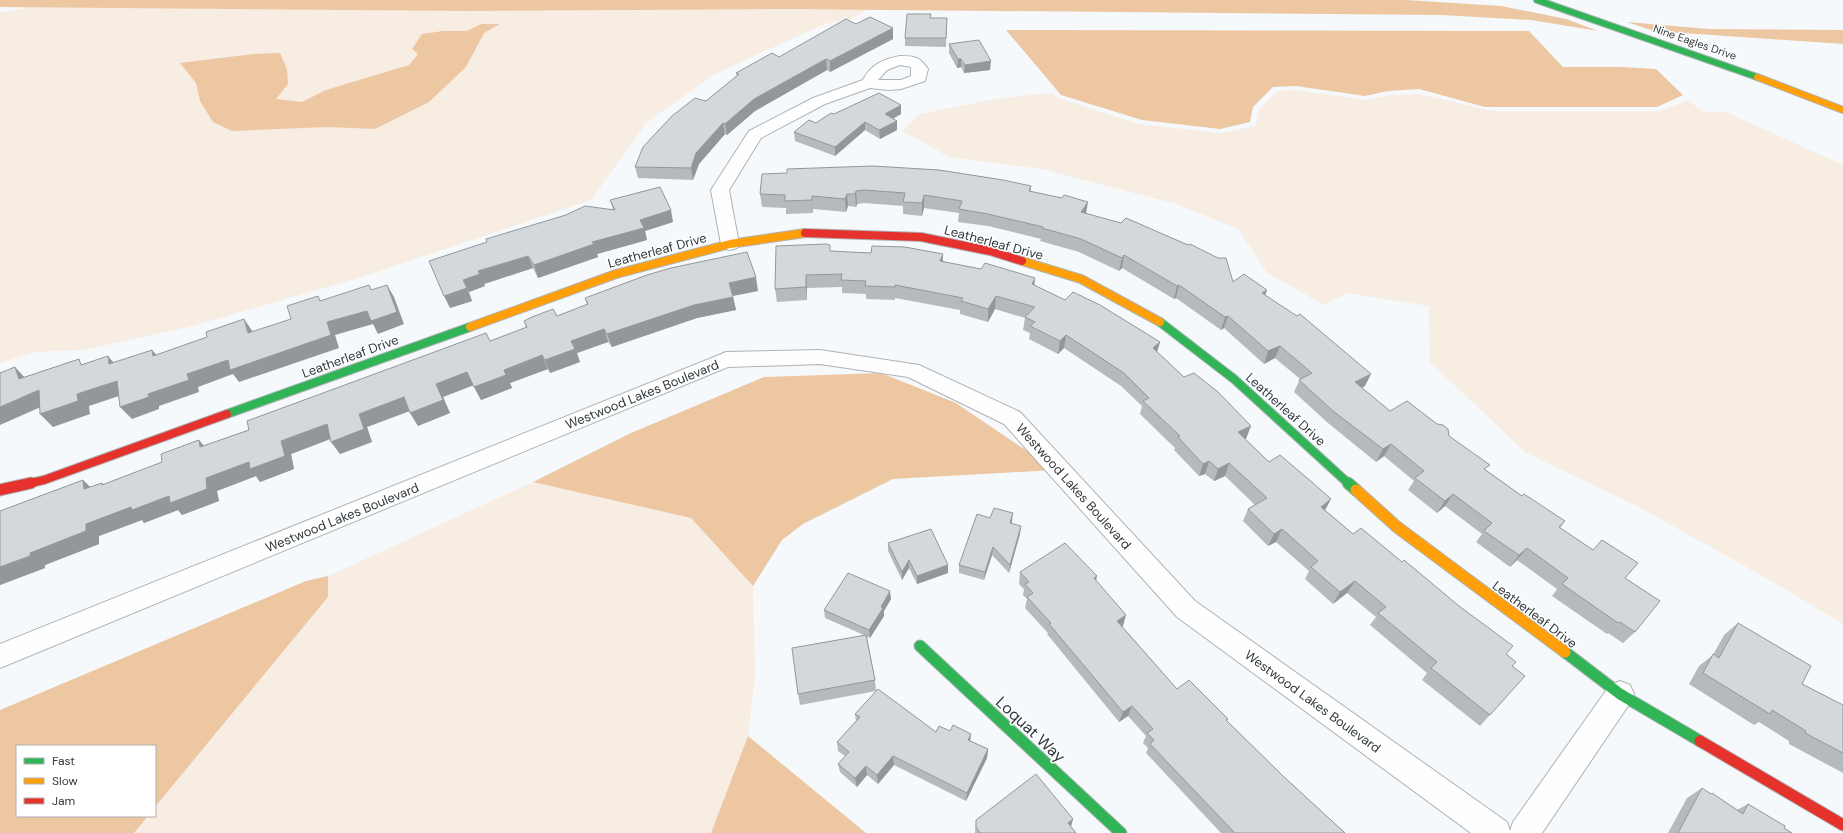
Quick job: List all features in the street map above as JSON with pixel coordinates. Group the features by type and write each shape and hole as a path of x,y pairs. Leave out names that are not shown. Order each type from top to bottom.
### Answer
{"street":[{"name":"Nine Eagles Drive","path":"1537,0 1781,85 1843,110"},
{"path":"730,244 720,190 755,135 819,101 869,83"},
{"name":"Leatherleaf Drive","path":"0,490 44,480 616,274 730,244 806,233 921,237 990,251 1081,279 1163,324 1234,379 1397,527 1620,694 1843,825"},
{"name":"Westwood Lakes Boulevard","path":"0,656 726,360 820,358 912,370 1012,418 1186,610 1496,833"},
{"name":"Loquat Way","path":"920,646 1121,833"},
{"path":"1524,833 1620,694"}],"shaded area":[{"path":"0,0 1406,0 1501,6 1566,19 1598,31 1531,20 1441,15 785,9 465,11 0,7"},
{"path":"30,7 465,11 869,9 850,19 825,24 717,73 647,122 591,200 359,278 189,327 83,350 35,352 0,363 0,13"},
{"path":"1627,22 1709,29 1843,30 1843,44 1654,31"},
{"path":"481,24 500,24 484,33 466,67 429,102 375,129 328,127 232,131 213,122 200,101 196,83 180,63 253,54 280,53 287,69 288,84 276,99 302,102 326,90 409,65 418,54 412,49 422,34 443,31 467,31"},
{"path":"1006,30 1529,31 1563,67 1621,67 1656,69 1683,95 1657,107 1485,107 1419,89 1388,91 1365,96 1296,86 1273,87 1253,107 1250,122 1220,129 1142,120 1061,95"},
{"path":"1297,90 1367,100 1391,95 1420,94 1492,111 1660,111 1688,100 1703,112 1726,112 1843,165 1843,624 1773,582 1635,505 1526,453 1430,362 1429,306 1347,293 1324,305 1267,273 1238,229 1176,204 1042,169 949,157 902,131 920,114 990,100 1048,93 1053,94 1058,98 1139,124 1221,133 1256,126 1259,109 1278,91"},
{"path":"881,373 956,403 1055,470 893,479 803,524 782,540 753,586 691,518 533,482 631,433 764,377"},
{"path":"533,482 691,518 753,586 755,677 748,736 711,833 134,833 147,817 156,817 156,806 328,597 328,576"},
{"path":"328,576 328,597 156,806 156,745 16,745 16,817 147,817 134,833 0,833 0,710 306,581"},
{"path":"748,736 866,833 711,833"}],"building":[{"path":"907,14 931,14 930,18 947,18 946,38 905,38"},
{"path":"870,17 893,28 830,61 826,59 754,99 725,124 723,123 696,153 691,168 635,167 643,147 672,116 695,98 706,101 739,74 736,73 772,53 779,57 846,19 856,24"},
{"path":"979,40 991,61 965,65 961,59 958,59 949,44"},
{"path":"879,93 901,105 885,114 897,121 879,130 865,122 835,147 794,132 809,120 816,123 831,113 834,114"},
{"path":"873,166 939,170 1031,186 1029,191 1062,198 1064,195 1088,202 1081,212 1121,223 1126,218 1188,245 1190,244 1218,258 1226,258 1233,282 1244,274 1267,290 1262,293 1297,316 1300,314 1371,374 1355,382 1390,411 1407,401 1437,424 1443,425 1448,429 1449,436 1490,465 1484,469 1522,496 1524,494 1565,521 1559,527 1593,550 1602,540 1638,563 1625,578 1660,601 1635,632 1620,622 1618,623 1562,584 1568,578 1527,548 1519,555 1484,531 1492,523 1453,494 1445,501 1415,478 1424,471 1391,444 1383,449 1333,411 1299,380 1312,373 1280,346 1268,351 1228,316 1225,317 1179,285 1177,286 1124,255 1122,258 1081,239 1042,228 1043,227 959,209 962,201 924,195 922,203 903,202 905,193 864,190 856,191 855,194 847,194 845,199 812,196 812,200 785,201 785,195 760,194 762,174 787,173 787,169"},
{"path":"660,187 671,210 640,220 644,228 592,242 594,244 534,265 528,256 478,271 480,274 463,280 467,288 444,296 429,261 487,242 486,239 566,215 585,206 615,210 610,200"},
{"path":"830,245 830,251 871,253 872,246 905,247 943,254 940,261 981,269 985,263 1035,278 1032,284 1065,300 1073,292 1100,305 1160,342 1153,348 1184,377 1194,373 1218,392 1251,426 1238,432 1269,462 1280,455 1331,499 1321,507 1353,534 1361,528 1402,562 1404,560 1459,606 1513,646 1506,654 1516,662 1512,666 1525,676 1490,715 1431,668 1437,662 1378,613 1386,607 1355,581 1340,592 1311,567 1318,561 1282,529 1274,534 1248,509 1267,498 1229,463 1218,469 1209,461 1203,464 1178,437 1180,436 1143,401 1149,398 1124,373 1066,335 1060,341 1030,326 1035,322 1025,317 1035,307 996,296 988,309 961,301 963,298 895,285 895,287 865,286 866,281 841,280 842,274 806,275 806,287 775,289 776,246"},
{"path":"747,252 756,277 729,283 733,297 694,305 607,334 604,329 571,341 575,349 545,360 542,355 504,370 506,375 474,387 467,372 436,384 443,400 410,413 404,397 359,414 364,429 331,442 327,424 281,441 285,456 250,469 249,462 206,478 207,489 170,503 169,496 132,510 131,507 86,524 86,531 30,553 30,556 0,567 0,511 83,480 84,489 102,483 102,485 162,462 161,454 199,440 200,447 249,430 247,421 486,333 490,341 527,327 524,321 532,317 553,309 557,316 588,304 585,298 647,275 671,268"},
{"path":"369,285 371,290 387,285 397,312 371,321 367,311 327,322 331,335 230,370 228,360 187,374 189,380 148,394 149,397 120,407 117,381 77,394 78,401 40,414 39,390 0,407 0,373 15,367 19,379 79,359 81,365 108,356 109,364 152,350 153,356 207,337 206,332 244,319 248,333 291,319 287,306 318,296 320,301"},
{"path":"994,508 1013,513 1010,523 1021,526 1010,565 993,547 985,572 959,565 977,514 990,518"},
{"path":"931,529 948,565 917,576 909,560 902,572 888,543"},
{"path":"1065,543 1097,576 1094,578 1126,615 1117,621 1177,689 1189,680 1228,719 1226,720 1283,776 1345,833 1235,833 1150,744 1154,740 1147,733 1153,729 1132,706 1123,712 1049,624 1051,623 1027,597 1033,593 1025,584 1029,582 1020,572"},
{"path":"848,573 890,591 881,607 883,608 869,630 824,610"},
{"path":"1738,623 1811,666 1802,684 1843,705 1843,753 1805,733 1806,731 1772,710 1770,714 1703,673 1713,654 1719,658"},
{"path":"866,635 875,680 798,694 792,648"},
{"path":"878,689 936,732 939,726 950,731 953,725 971,734 968,740 988,749 967,793 893,756 877,775 866,766 855,778 838,764 849,752 837,742 860,717 855,714"},
{"path":"1036,774 1073,819 1068,823 1076,833 980,833 976,827 976,820"},
{"path":"1702,788 1743,814 1748,804 1785,826 1784,828 1792,833 1678,833"}],"traffic: fast":[{"path":"1537,0 1757,77"},
{"path":"1160,322 1234,379 1356,490"},
{"path":"227,414 470,327"},
{"path":"920,646 1121,833"},
{"path":"1565,652 1620,694 1700,741"}],"traffic: slow":[{"path":"1757,77 1843,110"},
{"path":"470,327 616,274 730,244 805,233"},
{"path":"1022,261 1081,279 1160,322"},
{"path":"1356,490 1397,527 1565,652"}],"traffic: jam":[{"path":"805,233 921,237 990,251 1022,261"},
{"path":"0,490 44,480 227,414"},
{"path":"1700,741 1843,825"}]}
